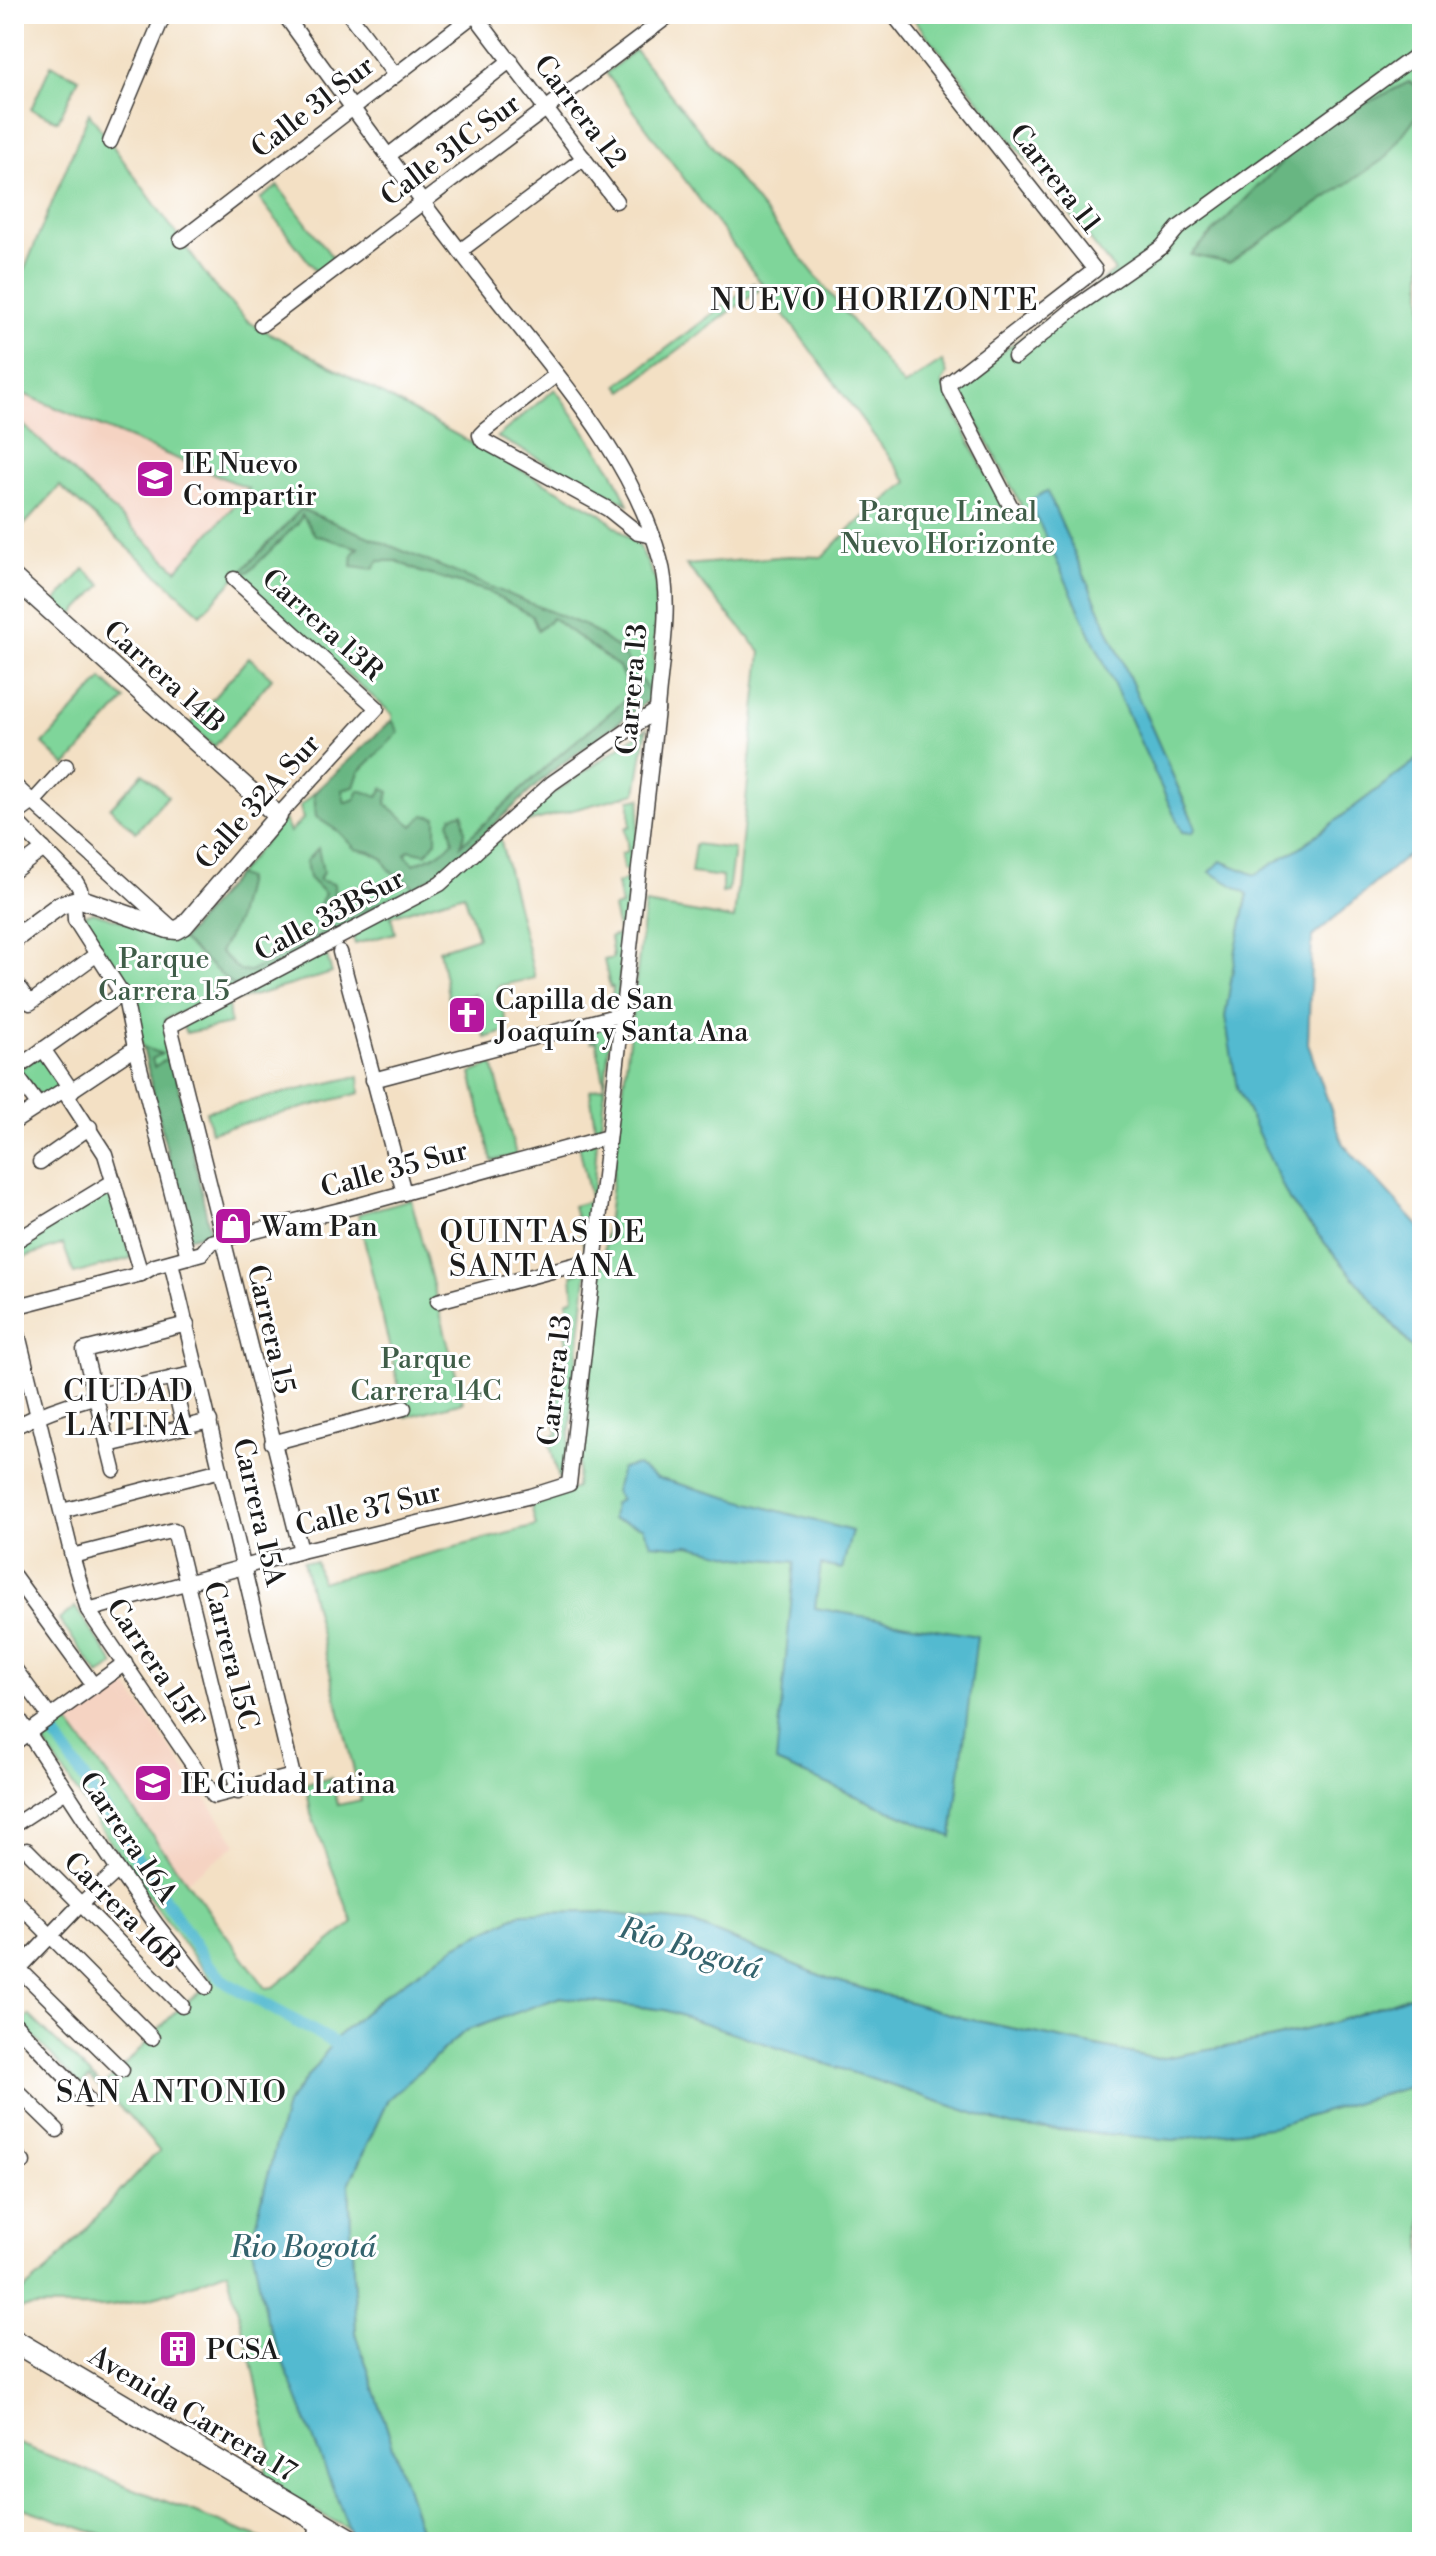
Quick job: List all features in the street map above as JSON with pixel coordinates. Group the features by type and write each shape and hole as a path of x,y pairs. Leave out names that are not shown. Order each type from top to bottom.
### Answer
{"main road":[{"name":"Avenida Carrera 17","path":"14,2341 316,2531 348,2538"}],"street":[{"path":"110,142 164,14"},
{"name":"Carrera 13","path":"284,14 422,203 556,375 622,467 653,536 664,576 666,598 657,710 569,1484"},
{"path":"349,14 395,75"},
{"name":"Calle 31 Sur","path":"181,240 475,14"},
{"name":"Carrera 12","path":"475,14 616,201"},
{"name":"Calle 31C Sur","path":"261,325 671,14"},
{"name":"Carrera 11","path":"893,14 1095,270 949,383 1012,509"},
{"path":"1015,357 1077,306 1162,247 1178,228 1422,51"},
{"path":"388,156 511,60"},
{"path":"460,251 584,158"},
{"path":"556,375 480,435 489,445 608,509 638,533 653,536"},
{"path":"623,520 639,505"},
{"name":"Carrera 14B","path":"14,578 278,816"},
{"name":"Carrera 13R","path":"234,579 377,708"},
{"name":"Calle 32A Sur","path":"175,930 184,926 278,816 377,708"},
{"name":"Calle 33BSur","path":"170,1026 440,884 552,783 657,710"},
{"path":"66,766 14,818 76,882 78,900 75,920 123,993 188,1257"},
{"path":"14,785 175,930"},
{"path":"14,871 44,849"},
{"path":"14,939 52,911 78,900 175,930"},
{"path":"340,952 404,1193"},
{"path":"14,981 30,1003 97,954"},
{"path":"38,1105 14,1071 123,993"},
{"path":"373,1080 623,1014"},
{"name":"Carrera 15","path":"170,1026 301,1551"},
{"path":"14,1122 62,1091 69,1092 135,1048"},
{"path":"43,1049 105,1154 141,1274"},
{"path":"40,1162 90,1127"},
{"name":"Calle 35 Sur","path":"14,1307 141,1274 155,1266 202,1253 211,1242 608,1137"},
{"path":"14,1242 114,1181"},
{"path":"438,1301 593,1260"},
{"name":"Carrera 15A","path":"171,1262 293,1776 238,1792"},
{"name":"Carrera 15F","path":"14,1318 88,1610 214,1796 238,1792"},
{"path":"114,1470 84,1350 187,1324"},
{"path":"14,1427 39,1414 96,1397 198,1373"},
{"path":"172,1378 184,1427"},
{"path":"272,1443 404,1408"},
{"path":"108,1445 210,1421"},
{"path":"62,1511 221,1470"},
{"name":"Calle 37 Sur","path":"88,1610 301,1551 531,1496 569,1484"},
{"name":"Carrera 15C","path":"72,1556 174,1530 238,1792"},
{"path":"14,1576 94,1686"},
{"path":"14,1743 125,1663"},
{"path":"14,1668 50,1717"},
{"name":"Carrera 16A","path":"14,1711 118,1870 206,1987"},
{"path":"14,1825 66,1791"},
{"name":"Carrera 16B","path":"27,1850 182,2006"},
{"path":"118,1870 16,1969 122,2070"},
{"path":"14,1899 152,2038"},
{"path":"14,2023 88,2100"},
{"path":"14,2088 57,2130"}],"shaded area":[{"name":"IE Nuevo Compartir","path":"14,390 249,488 177,571 14,416"},
{"name":"IE Ciudad Latina","path":"122,1679 237,1844 185,1882 67,1721"}],"green space":[{"name":"Parque Lineal Nuevo Horizonte","path":"910,14 1422,14 1422,756 1302,846 1255,875 1221,861 1248,893 1236,949 1289,1200 1422,1359 1422,1992 1335,2022 1270,2039 1159,2059 963,2018 827,1978 692,1923 598,1912 522,1913 456,1946 383,1996 340,2034 286,2105 266,2319 350,2530 262,2481 271,2452 253,2366 227,2271 165,2294 117,2305 14,2310 14,2283 23,2291 49,2269 160,2152 129,2116 89,2078 81,2086 22,2025 29,2015 102,2086 211,1980 128,1869 39,1735 67,1721 266,1988 274,1987 353,1923 311,1814 306,1784 331,1778 338,1805 361,1800 303,1561 316,1562 321,1582 536,1526 531,1506 576,1488 645,904 734,919 761,652 686,565 789,556 823,557 852,527 908,482 606,73 635,50 904,386 942,361 947,374 942,383 1008,513 1021,505 957,384 1115,271","holes":["1047,492 1196,828 1192,833"]},
{"path":"51,65 79,78 58,121 31,109"},
{"path":"1409,82 1422,89 1422,119 1419,113 1384,159 1229,263 1191,255 1314,129"},
{"name":"Parque Carrera 15","path":"89,113 214,286 249,322 600,513 640,547 656,581 653,697 549,774 448,866 371,915 236,988 165,1019 210,1232 187,1238 129,988 84,920 84,915 93,912 182,940 284,819 290,832 303,819 300,806 392,720 392,714 237,576 201,614 60,486 14,536 14,416 177,570 249,489 14,390 14,295"},
{"path":"278,186 336,262 319,275 260,199"},
{"path":"754,283 759,290 623,391 618,385"},
{"path":"555,389 612,470 628,504 497,437"},
{"path":"301,509 588,627 621,651 653,697 549,774 449,866 371,915 236,988 182,940 236,875 246,879 236,922 220,952 240,971 250,972 322,934 315,913 325,894 309,878 306,861 318,848 323,872 319,880 334,884 335,909 340,920 415,887 389,870 383,859 355,849 339,832 316,817 314,793 392,720 399,732 359,772 354,787 342,790 345,803 355,799 359,790 378,796 383,788 389,792 386,804 413,826 424,815 436,817 436,841 426,854 409,850 405,854 414,864 440,853 453,841 449,822 452,816 463,813 465,832 461,845 557,757 631,695 619,667 552,618 538,631 532,616 487,591 420,572 397,561 379,561 373,569 352,566 353,553 359,548 315,535 302,515 299,522 250,571 237,576"},
{"path":"84,569 102,585 71,617 55,602"},
{"path":"249,657 272,678 214,747 190,725"},
{"path":"102,679 125,700 66,766 43,744"},
{"path":"647,728 636,793 517,825 548,797"},
{"path":"143,773 168,796 136,832 110,808"},
{"path":"641,798 616,1008 611,1008 613,987 610,987 604,960 613,958 610,937 618,935 621,930 618,930 613,908 621,906 617,883 626,880 628,870 624,870 621,854 628,851 625,828 630,826 630,800"},
{"path":"500,838 535,978 498,986 508,1031 485,1038 474,994 449,1000 439,950 478,937 464,894 391,916 395,933 355,944 352,934"},
{"path":"695,844 734,849 728,892 722,893 722,877 691,873"},
{"path":"326,953 332,973 228,1003 230,1024 186,1033 182,1025"},
{"path":"611,1025 605,1086 596,1041 591,1042 589,1032"},
{"path":"143,1047 162,1054 152,1059 154,1067 166,1059 175,1069 210,1232 187,1238"},
{"path":"40,1056 61,1088 43,1101 20,1069"},
{"path":"493,1064 516,1155 492,1161 471,1073"},
{"path":"359,1076 360,1093 211,1132 206,1111"},
{"path":"605,1086 600,1135 596,1135 590,1090"},
{"path":"597,1140 589,1253 585,1249 573,1206 591,1201 579,1145"},
{"path":"112,1188 131,1258 74,1274 63,1244 16,1260 14,1246"},
{"name":"Parque Carrera 14C","path":"411,1199 463,1402 406,1417 358,1214"},
{"path":"587,1269 566,1468 559,1480 548,1437 558,1434 552,1409 559,1407 558,1383 565,1379 564,1355 568,1352 564,1326 572,1324 567,1301 574,1298 572,1275"},
{"path":"75,1607 115,1665 99,1675 59,1620"},
{"path":"560,1997 665,2010 1275,2126 1422,2083 1422,2542 424,2542 356,2333 349,2184 388,2099 465,2031"},
{"path":"14,2442 270,2542 122,2542 14,2505"}],"water":[{"path":"1047,491 1196,828 1192,833 1182,832 1029,501"},
{"path":"1422,756 1422,843 1312,937 1308,1044 1343,1144 1422,1230 1422,1359 1289,1200 1237,1088 1225,1017 1248,894 1210,872 1221,861 1255,875 1302,846"},
{"path":"636,1465 657,1478 852,1531 842,1569 821,1565 815,1608 977,1636 952,1837 776,1762 795,1562 739,1557 689,1545 651,1544 643,1527 612,1519 614,1504 620,1499 615,1491 621,1469"},
{"name":"Rio Bogotá","path":"598,1912 692,1923 827,1978 963,2018 1158,2059 1270,2039 1335,2022 1422,1992 1422,2083 1275,2126 1174,2140 1012,2126 665,2010 560,1997 465,2031 388,2099 349,2184 356,2333 424,2542 354,2542 266,2319 251,2241 286,2105 340,2034 383,1996 456,1946 522,1913"}],"waterway":[{"path":"51,1729 208,1964 227,1983 335,2043 346,2054"}],"place":[{"name":"IE Nuevo Compartir","path":"155,479"},
{"name":"Capilla de San Joaquín y Santa Ana","path":"467,1015"},
{"name":"Wam Pan","path":"233,1226"},
{"name":"IE Ciudad Latina","path":"153,1783"},
{"name":"PCSA","path":"178,2349"}],"district":[{"name":"NUEVO HORIZONTE","path":"875,300"},
{"name":"QUINTAS DE SANTA ANA","path":"543,1249"},
{"name":"CIUDAD LATINA","path":"129,1408"},
{"name":"SAN ANTONIO","path":"172,2092"}],"water label":[{"name":"Río Bogotá","path":"690,1948"}]}
